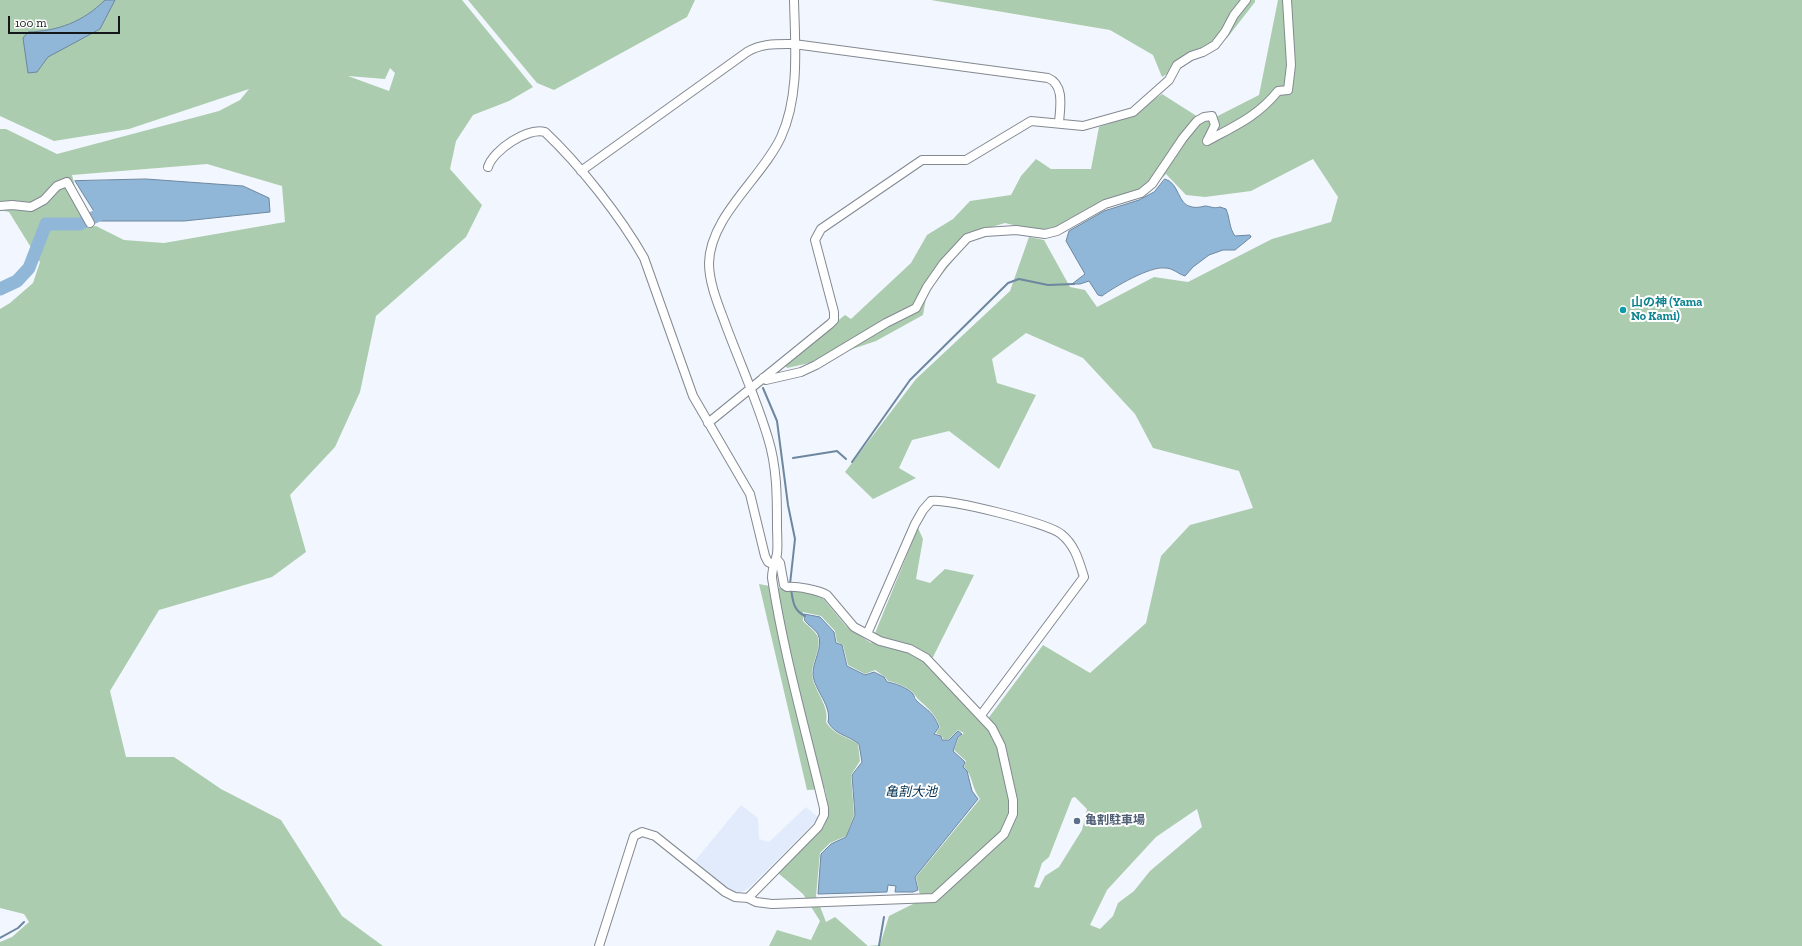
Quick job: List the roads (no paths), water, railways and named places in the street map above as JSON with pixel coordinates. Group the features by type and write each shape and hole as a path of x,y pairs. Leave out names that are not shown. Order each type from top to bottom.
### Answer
{"street":[{"path":"748,898 818,827 824,815 824,808 817,778 780,628 772,578 775,561 777,492 775,468 768,439 751,388 717,299 709,263 716,235 725,217 769,158 783,132 790,109 795,71 794,0"},
{"path":"708,423 834,320 834,312 815,240 821,229 922,160 966,160 1027,123 1036,121 1083,126 1133,112 1169,80 1177,65 1191,56 1203,52 1215,45 1225,32 1234,15 1246,0"},
{"path":"763,378 766,380 791,374 816,365 886,323 916,308 927,287 943,264 967,238 986,232 1016,230 1045,234 1057,231 1115,199 1141,193 1152,184 1183,138 1197,121 1204,117 1212,116 1215,125 1207,141 1248,120 1267,105 1278,91 1288,90 1291,65 1288,0"},
{"path":"580,171 755,47 766,44 794,44 1048,78 1054,80 1060,89 1059,123"},
{"path":"488,167 494,156 504,148 522,135 538,130 545,132 580,171 633,239 644,258 693,396 750,494 764,556 768,562 775,561 780,563 784,585 822,592 827,595 854,627 880,641 916,652 926,658 992,728 1001,746 1014,807 1013,814 1004,834 934,898 772,904 756,902 748,898 735,897 725,892 661,840 655,836 642,832 634,836 599,946"},
{"path":"0,206 12,205 30,207 44,200 57,186 67,182 90,223"},
{"path":"868,634 915,524 923,510 931,501 944,501 1012,517 1046,526 1060,534 1072,546 1084,577 980,715"}],"water":[{"path":"105,0 115,0 100,29 48,57 37,72 28,73 23,38 28,32 50,30 70,24 97,8"},
{"path":"146,179 243,186 269,198 270,212 184,221 100,221 75,181"},
{"path":"1165,179 1170,181 1187,205 1192,207 1205,206 1226,209 1235,236 1250,235 1251,237 1235,250 1223,250 1209,255 1193,267 1185,276 1171,269 1158,268 1132,278 1102,296 1098,295 1089,281 1080,284 1072,284 1085,274 1066,241 1069,231 1104,211 1139,200 1154,192"},
{"name":"亀割大池","path":"804,614 820,617 834,632 836,643 842,645 847,666 865,675 874,672 884,677 887,682 894,683 911,692 915,699 932,714 936,721 939,727 934,734 941,736 942,740 949,740 958,731 962,734 958,737 953,751 965,762 963,767 967,771 972,791 978,799 915,877 918,890 913,892 895,892 896,886 888,885 887,892 818,894 821,854 831,844 846,837 855,815 852,775 862,762 859,744 834,730 828,722 828,710 814,681 813,675 814,665 820,644 818,634 805,621"}],"waterway":[{"path":"0,289 17,281 29,268 46,224 80,224 113,208"},
{"path":"852,462 910,380 1008,283 1019,279 1048,285 1074,284"},
{"path":"763,388 777,421 788,505 795,539 790,584"},
{"path":"793,458 837,451 846,459"},
{"path":"791,589 796,608 805,616"},
{"path":"879,946 884,917"},
{"path":"0,938 18,928 24,922"}],"place":[{"name":"山の神 (Yama No Kami)","path":"1623,310"},
{"name":"亀割駐車場","path":"1077,821"}]}
